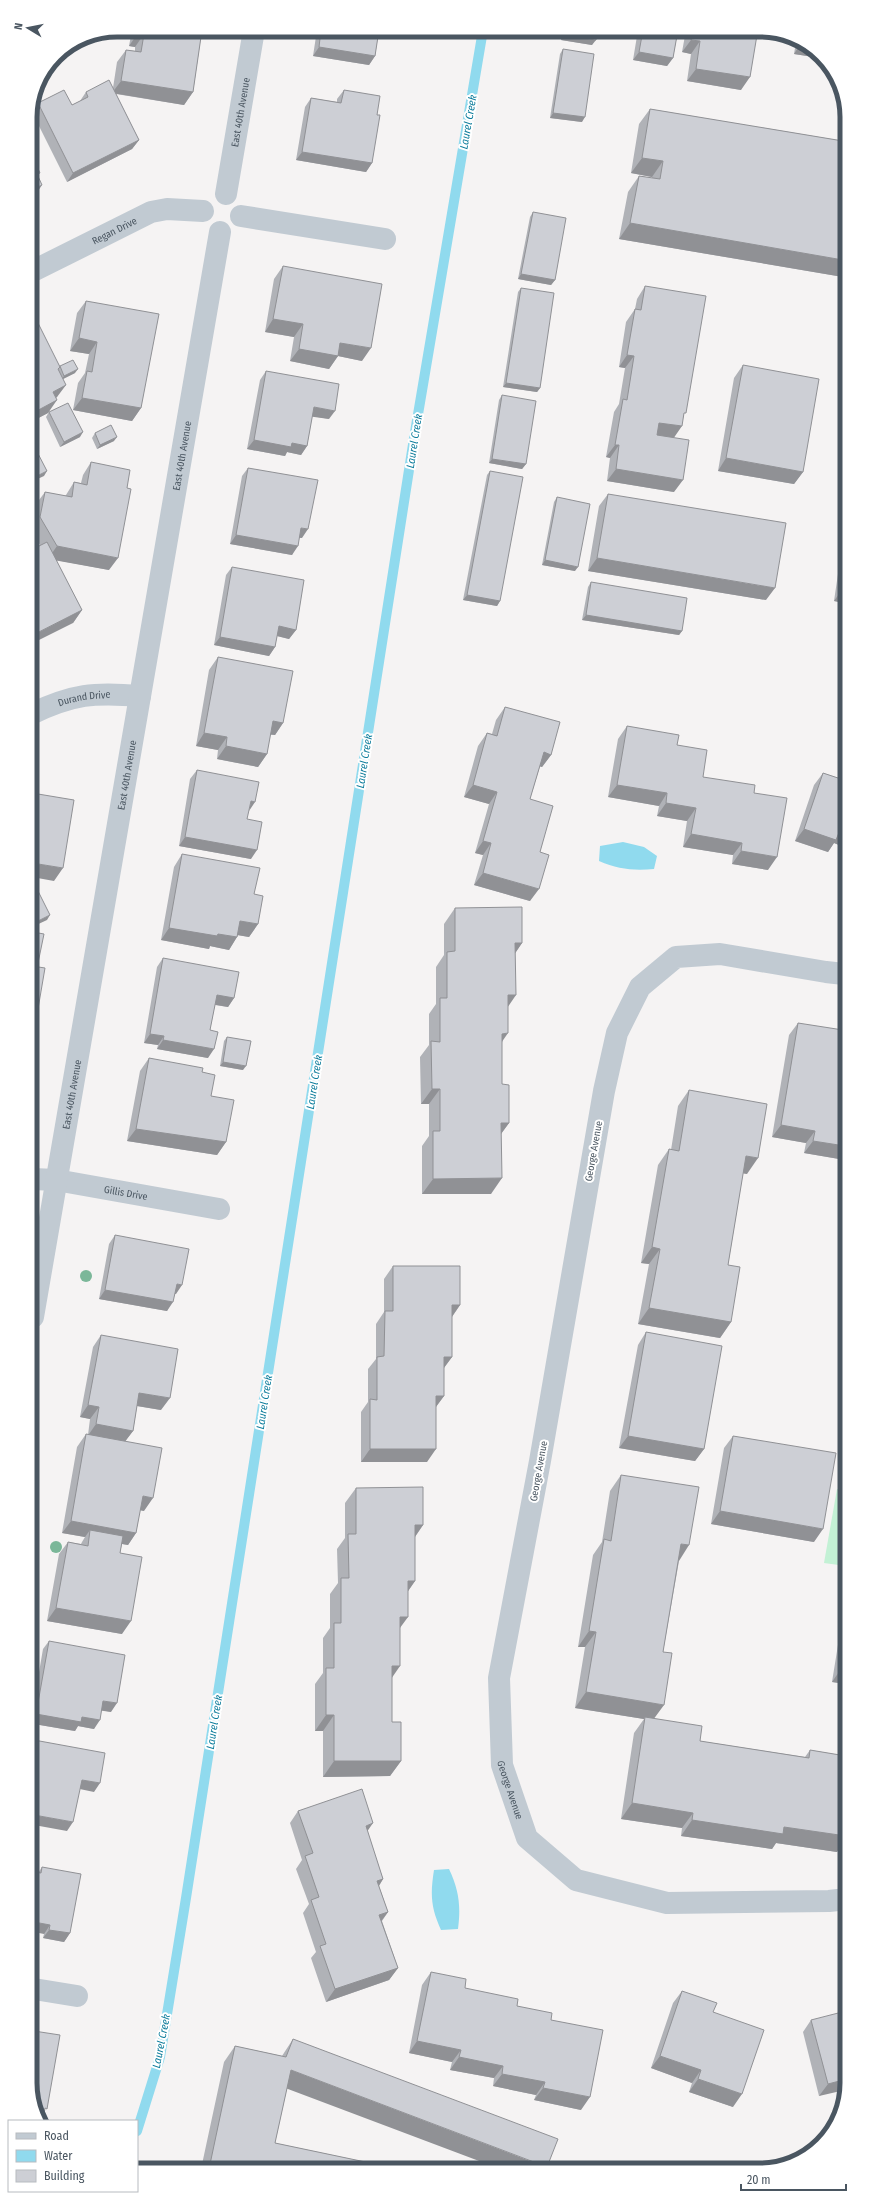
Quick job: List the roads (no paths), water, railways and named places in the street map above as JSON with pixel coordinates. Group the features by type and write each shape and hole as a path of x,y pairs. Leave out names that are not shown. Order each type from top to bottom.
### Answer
{"street":[{"name":"East 40th Avenue","path":"226,194 253,37"},
{"path":"226,194 236,200 241,216 234,228 229,231 220,232 210,228 206,223 203,211 209,199 214,196 226,194"},
{"name":"Regan Drive","path":"37,269 151,212 167,209 203,211"},
{"path":"241,216 384,239"},
{"name":"East 40th Avenue","path":"37,1293 220,232"},
{"name":"Durand Drive","path":"37,712 75,696 108,693 140,696"},
{"name":"George Avenue","path":"840,974 720,954 676,957 640,987 617,1033 604,1091 540,1461 499,1678 502,1765 527,1838 576,1880 667,1903 840,1900"},
{"name":"Gillis Drive","path":"37,1179 56,1180 219,1209"},
{"path":"37,1989 77,1996"}],"water":[{"path":"623,842 644,847 657,856 654,869 626,869 599,861 600,846"},
{"path":"449,1869 457,1891 459,1913 458,1929 441,1930 435,1915 432,1901 434,1870"}],"waterway":[{"name":"Laurel Creek","path":"138,2128 160,2057 414,438 482,37"}]}
